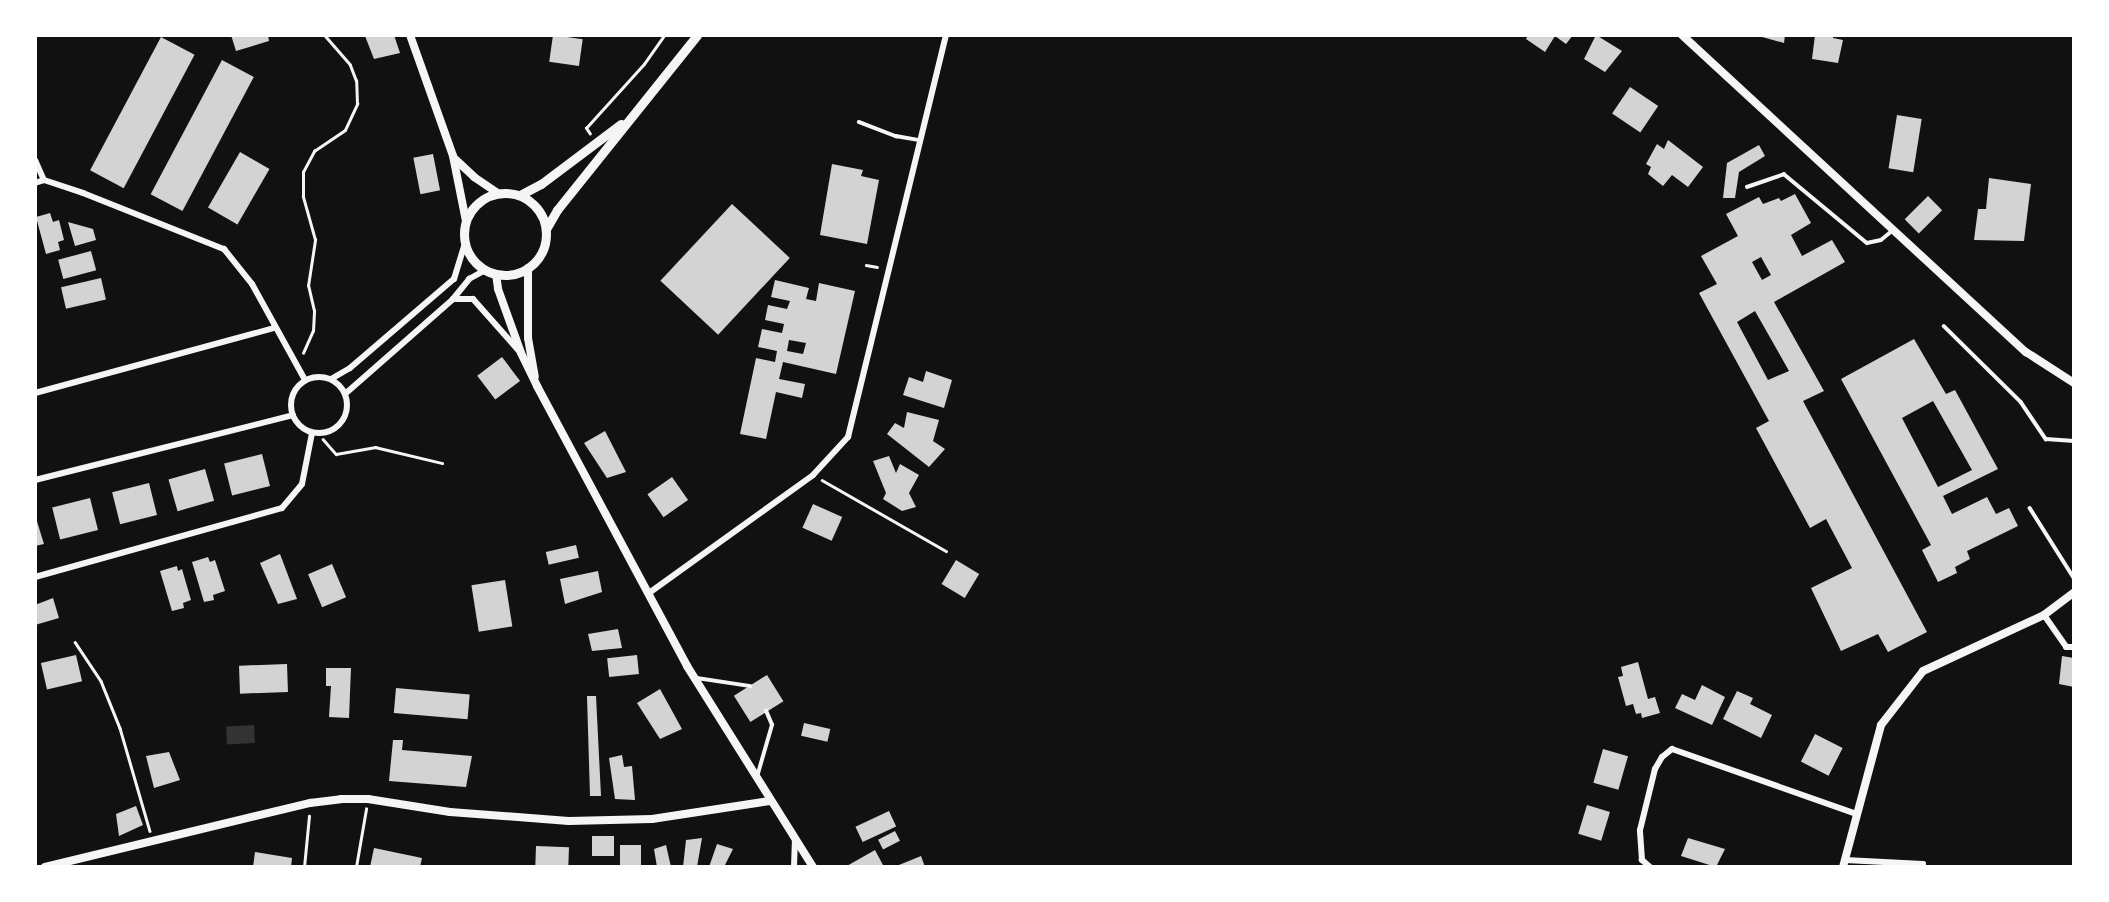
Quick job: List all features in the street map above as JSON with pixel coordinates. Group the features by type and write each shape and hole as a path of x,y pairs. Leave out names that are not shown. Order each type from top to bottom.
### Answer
{"main road":[{"path":"546,229 538,209 520,195 498,193 478,203 466,221 465,244 476,263 485,270 496,274 518,273 528,268 542,251 546,229 557,210 697,35"},
{"path":"520,195 541,184 631,117"}],"street":[{"path":"410,35 453,156 466,221"},
{"path":"649,593 813,475 848,437 918,140 946,35"},
{"path":"1682,35 2026,352 2074,383"},
{"path":"453,156 474,177 498,193"},
{"path":"35,160 44,180"},
{"path":"35,183 44,180 224,249 252,284 305,380"},
{"path":"331,379 345,394 347,412 343,421 328,432 316,433 300,426 293,415 291,400 305,380 313,377 331,379 351,368 454,279 465,244"},
{"path":"528,268 528,338 537,386"},
{"path":"345,394 453,299 469,279 485,270"},
{"path":"496,274 498,289 521,353 537,386 695,678 813,867"},
{"path":"453,299 473,299 521,353"},
{"path":"35,393 275,328"},
{"path":"35,480 293,415"},
{"path":"35,577 282,508 302,484 316,433"},
{"path":"1922,867 1923,863 1844,863 1881,725 1923,671 2044,615 2074,592"},
{"path":"2044,615 2066,647 2074,647"},
{"path":"1650,867 1642,860 1640,830 1656,769 1662,757 1672,749 1857,814"},
{"path":"45,867 310,803 368,799 450,812 569,821 652,819 770,801"},
{"path":"794,867 795,839"}],"lane":[{"path":"859,122 918,140"},
{"path":"1747,187 1784,174 1867,243 1881,240 1892,231"},
{"path":"1944,326 2021,402 2046,439 2074,441"},
{"path":"2030,508 2074,578"},
{"path":"695,678 750,686"},
{"path":"756,779 772,725 766,711"}],"path":[{"path":"301,355 308,347 313,331 314,312 307,286 315,240 303,197 303,172 314,151 345,130 357,104 356,82 350,65 324,35"},
{"path":"596,142 586,128 644,64 664,35"},
{"path":"316,433 336,454 375,447 442,463"},
{"path":"813,475 946,551"},
{"path":"75,642 101,681 120,728 153,841"},
{"path":"356,867 368,799"},
{"path":"304,867 310,803"}],"shaded area":[{"path":"254,725 255,743 227,744 226,726"}],"building":[{"path":"231,35 268,35 269,41 236,51"},
{"path":"394,35 400,53 374,59 365,36"},
{"path":"553,35 583,39 579,66 549,62"},
{"path":"1528,35 1573,35 1566,44 1555,36 1545,52 1526,39"},
{"path":"1596,35 1622,51 1605,72 1584,59"},
{"path":"1755,35 1785,35 1784,43"},
{"path":"1815,35 1833,35 1833,38 1843,40 1838,63 1812,59"},
{"path":"161,37 195,55 124,188 90,170"},
{"path":"222,60 254,77 182,211 151,194"},
{"path":"1630,87 1658,106 1640,133 1612,114"},
{"path":"1897,115 1922,119 1913,172 1889,168"},
{"path":"1668,140 1703,167 1688,187 1672,175 1663,186 1648,174 1651,167 1646,164 1657,144 1664,149"},
{"path":"1759,145 1765,156 1739,172 1735,198 1723,198 1727,163"},
{"path":"240,152 269,169 237,224 208,207"},
{"path":"433,154 440,190 420,194 413,158"},
{"path":"832,164 863,170 861,176 879,180 867,244 820,235"},
{"path":"1989,178 2031,184 2024,241 1974,240 1978,209 1986,209"},
{"path":"1795,194 1811,223 1791,235 1802,256 1832,240 1845,262 1774,302 1824,391 1803,401 1927,632 1888,652 1878,634 1841,651 1811,588 1852,568 1826,519 1810,528 1756,428 1769,421 1699,293 1717,284 1701,256 1738,236 1726,214 1759,197 1763,204 1779,198 1781,201","holes":["1761,257 1771,275 1762,280 1752,262","1755,311 1789,371 1768,380 1737,322"]},
{"path":"1928,196 1942,210 1919,233 1905,219"},
{"path":"732,204 790,258 718,335 660,281"},
{"path":"50,213 53,222 59,220 64,240 58,242 60,250 46,254 36,217"},
{"path":"68,222 93,229 96,240 75,246"},
{"path":"91,251 96,270 63,279 58,260"},
{"path":"101,278 106,299 66,309 61,287"},
{"path":"775,280 809,288 806,299 816,301 819,283 855,291 836,374 783,362 779,379 805,384 802,398 776,392 766,439 740,434 756,358 775,362 777,351 758,347 762,329 782,333 784,324 765,320 768,305 787,309 790,301 771,297","holes":["789,340 806,343 803,354 787,351"]},
{"path":"1914,339 1946,394 1955,390 1998,469 1943,496 1952,514 1987,497 1996,514 2009,508 2018,526 1967,551 1970,559 1955,567 1957,573 1938,582 1922,550 1931,545 1841,379","holes":["1933,401 1972,470 1938,487 1902,418"]},
{"path":"502,357 520,381 495,400 477,376"},
{"path":"926,371 952,380 944,408 903,395 909,377 923,382"},
{"path":"907,412 939,420 933,441 945,449 929,467 887,434 895,423 904,428"},
{"path":"605,431 626,472 607,478 584,443"},
{"path":"262,454 270,486 232,495 224,463"},
{"path":"889,456 896,473 900,464 919,475 909,493 916,507 902,511 883,499 886,493 873,461"},
{"path":"205,469 214,501 178,511 168,479"},
{"path":"672,477 688,500 663,517 647,494"},
{"path":"149,483 157,515 120,524 112,492"},
{"path":"90,498 98,530 60,539 52,507"},
{"path":"813,504 842,517 832,541 802,528"},
{"path":"35,515 44,544 35,546"},
{"path":"576,545 579,558 549,565 546,552"},
{"path":"280,554 297,599 278,604 260,563"},
{"path":"208,557 210,562 215,560 225,591 213,595 214,600 204,602 192,562"},
{"path":"956,560 979,574 965,598 942,584"},
{"path":"332,564 346,597 322,607 308,574"},
{"path":"177,566 178,571 182,569 191,600 183,603 184,608 172,611 160,571"},
{"path":"598,571 602,592 565,604 560,579"},
{"path":"505,580 512,626 479,632 471,585"},
{"path":"53,598 59,618 35,625 35,605"},
{"path":"618,629 622,648 592,651 588,634"},
{"path":"76,655 82,681 47,689 41,663"},
{"path":"637,655 639,674 609,677 607,658"},
{"path":"2062,656 2074,658 2074,687 2059,684"},
{"path":"1638,662 1648,699 1655,697 1660,713 1642,718 1641,713 1636,714 1633,704 1626,706 1618,677 1623,676 1621,667"},
{"path":"287,664 288,692 240,694 239,666"},
{"path":"326,668 351,668 349,718 329,717 331,686 326,686"},
{"path":"767,675 783,701 750,722 734,696"},
{"path":"1702,685 1725,697 1712,725 1675,708 1682,694 1695,700"},
{"path":"396,688 470,694 468,719 394,713"},
{"path":"660,689 682,729 660,739 637,703"},
{"path":"1737,691 1753,698 1750,704 1772,715 1761,738 1723,719"},
{"path":"587,696 596,696 601,796 590,796"},
{"path":"804,723 830,729 827,742 801,736"},
{"path":"1815,734 1843,748 1829,776 1801,762"},
{"path":"393,740 403,740 402,750 472,756 466,787 389,781"},
{"path":"1603,749 1628,756 1618,790 1593,783"},
{"path":"169,752 180,780 154,788 146,756"},
{"path":"622,755 624,767 632,766 635,800 615,799 609,758"},
{"path":"1587,805 1610,812 1601,841 1578,834"},
{"path":"136,806 143,825 119,836 116,814"},
{"path":"889,811 896,826 863,842 855,827"},
{"path":"895,831 900,841 883,849 878,840"},
{"path":"592,836 614,836 614,856 592,856"},
{"path":"702,838 697,867 683,867 686,840"},
{"path":"1688,838 1725,849 1716,867 1681,856"},
{"path":"717,844 733,849 724,867 709,867"},
{"path":"620,845 641,845 641,867 620,867"},
{"path":"666,845 671,867 657,867 654,849"},
{"path":"536,846 569,847 568,867 535,867"},
{"path":"374,848 422,858 420,867 370,867"},
{"path":"875,850 884,867 845,867"},
{"path":"255,852 292,858 291,867 253,867"},
{"path":"921,856 925,867 894,867"}]}
